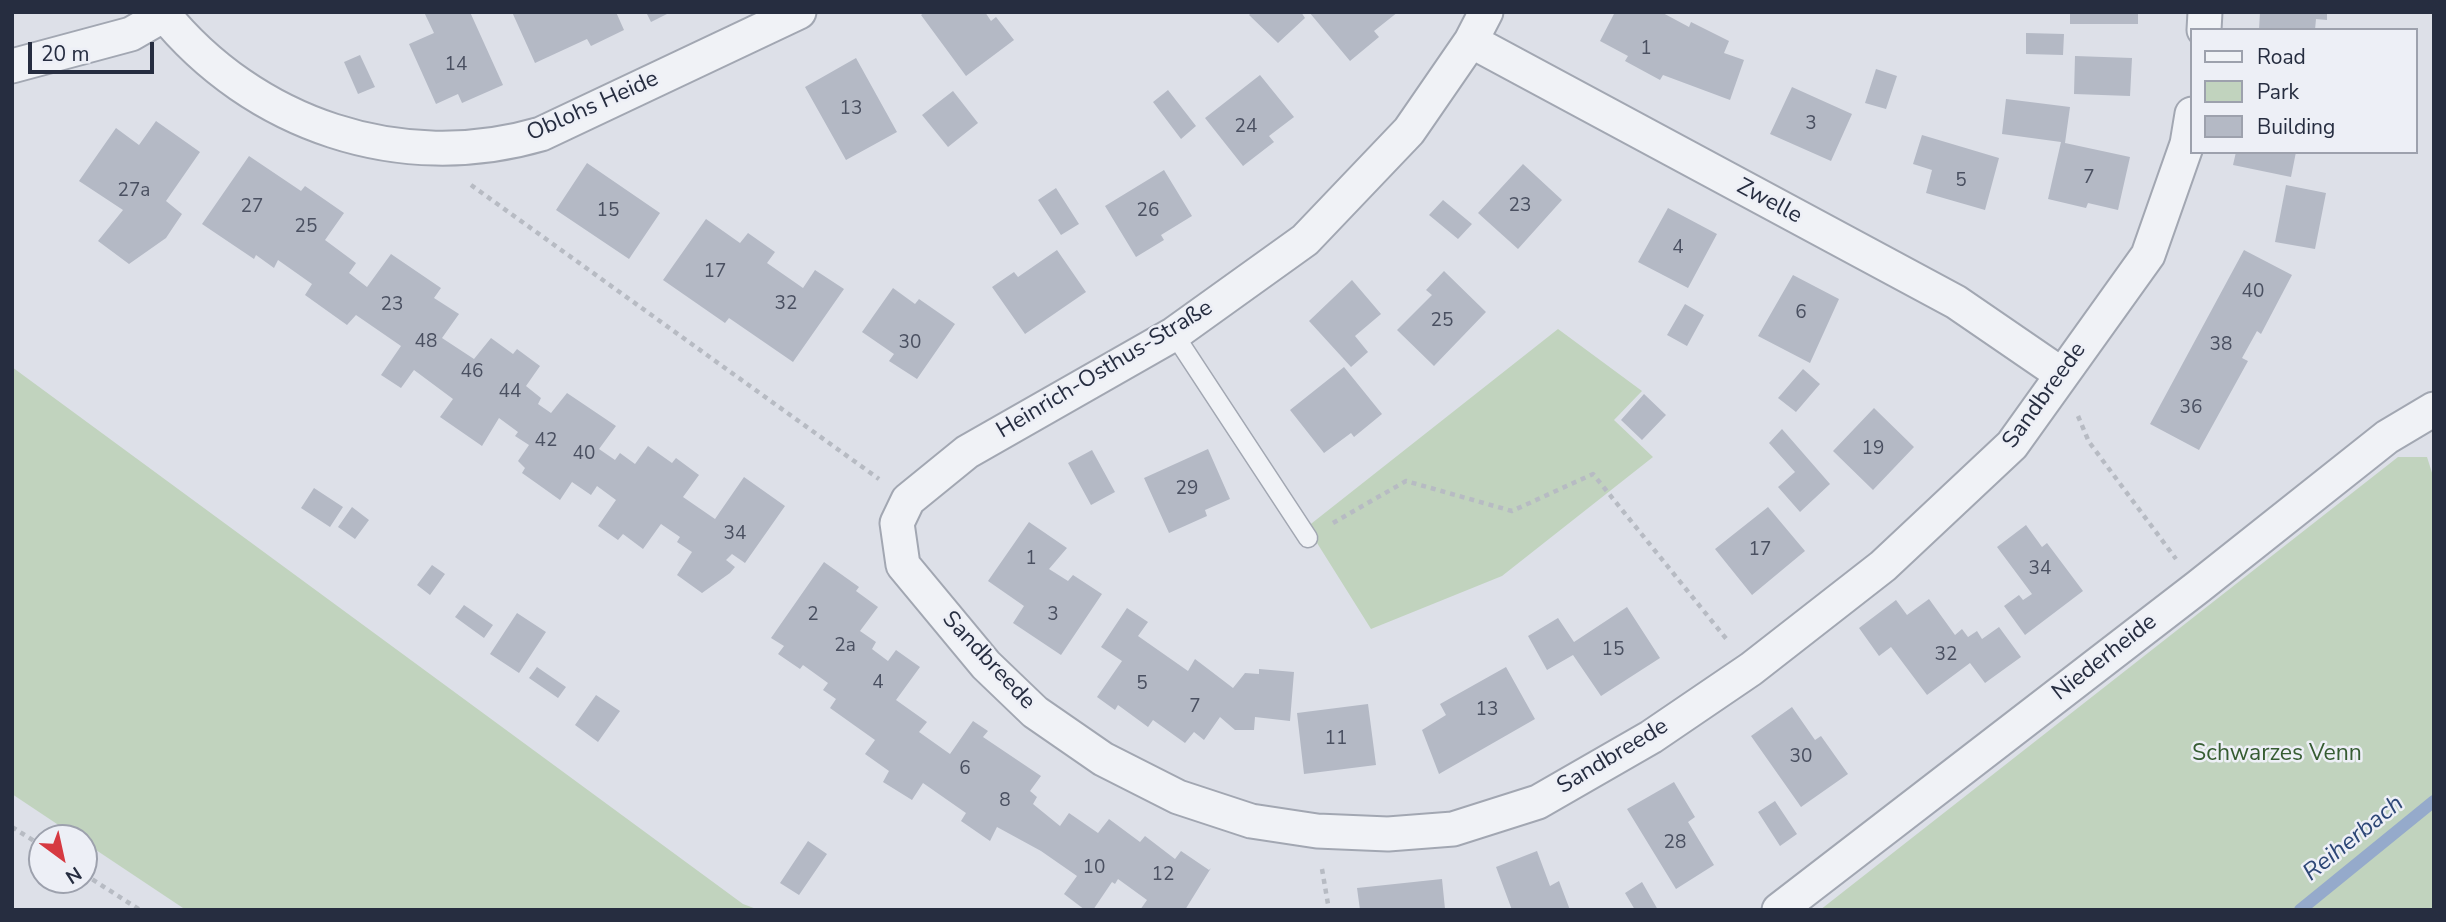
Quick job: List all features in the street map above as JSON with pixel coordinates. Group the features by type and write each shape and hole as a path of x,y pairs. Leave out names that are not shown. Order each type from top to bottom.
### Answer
{"street":[{"name":"Oblohs Heide","path":"12,66 131,34 163,13 211,64 269,105 320,129 380,143 446,146 510,143 541,134 799,12"},
{"name":"Heinrich-Osthus-Straße","path":"908,500 967,452 1174,334 1304,240 1409,131 1479,27"},
{"name":"Zwelle","path":"1479,27 1956,302 2061,374"},
{"name":"Sandbreede","path":"908,500 897,523 903,565 985,665 1034,712 1103,759 1178,796 1251,821 1317,831 1388,834 1453,829 1538,802 1651,737 1751,669 1883,566 2012,445 2148,255 2187,144 2190,126"},
{"name":"Niederheide","path":"1779,910 2198,587 2387,437 2434,409"}],"lane":[{"path":"1174,334 1308,538"}],"path":[{"path":"446,146 452,171 908,500"},
{"path":"2061,374 2089,442 2198,587"},
{"path":"1308,538 1406,481 1512,511 1593,474 1751,669"},
{"path":"12,827 28,837"},
{"path":"98,883 140,910"}],"green space":[{"path":"1558,329 1642,391 1614,420 1653,457 1502,576 1371,629 1307,527"},
{"path":"12,367 743,904 759,910 186,910 98,851 98,824 57,824 12,794"},
{"name":"Schwarzes Venn","path":"2398,457 2427,457 2434,479 2434,910 1820,910"}],"building":[{"path":"424,12 470,12 503,85 462,103 458,94 436,104 409,44 434,33"},
{"path":"512,12 616,12 624,30 591,46 587,39 535,63"},
{"path":"646,12 671,12 651,22"},
{"path":"925,12 985,12 991,21 996,17 1014,40 966,76 921,15"},
{"path":"1252,12 1301,12 1305,18 1278,43 1249,15"},
{"path":"1309,12 1398,12 1374,31 1379,37 1350,61"},
{"path":"1615,12 1661,12 1689,27 1691,22 1729,41 1724,53 1744,60 1730,100 1663,75 1660,80 1625,61 1628,56 1600,41"},
{"path":"2070,12 2138,12 2138,24 2070,24"},
{"path":"2260,12 2327,12 2327,20 2316,19 2315,28 2259,28"},
{"path":"2026,33 2064,34 2063,55 2026,54"},
{"path":"360,55 375,87 358,94 344,62"},
{"path":"2075,56 2132,58 2130,96 2074,94"},
{"path":"856,58 897,132 846,160 805,87"},
{"path":"1876,69 1897,76 1886,109 1865,103"},
{"path":"1260,75 1294,117 1269,136 1274,142 1243,166 1205,118"},
{"path":"1792,87 1852,114 1831,161 1770,134"},
{"path":"1168,90 1196,126 1181,139 1153,102"},
{"path":"953,91 978,123 948,147 922,115"},
{"path":"2006,99 2070,107 2065,143 2130,157 2118,210 2088,203 2086,208 2048,199 2061,142 2002,134"},
{"path":"156,121 200,152 166,201 182,214 166,238 129,264 98,241 123,210 79,181 116,128 139,145"},
{"path":"1922,135 1999,158 1985,210 1926,193 1932,170 1913,164"},
{"path":"2236,154 2296,154 2291,177 2233,165"},
{"path":"249,156 301,191 305,186 344,213 325,240 356,263 349,273 367,287 391,254 441,288 434,298 459,314 442,338 474,359 491,338 513,354 517,349 540,366 526,386 541,398 538,404 551,413 567,393 616,426 599,449 615,460 620,453 635,464 648,446 672,463 676,458 699,475 683,497 715,519 744,477 785,506 745,563 732,554 726,560 735,567 702,593 677,575 692,552 677,542 680,537 661,524 643,549 623,534 618,540 598,526 616,500 597,486 591,495 572,482 560,500 522,473 525,468 518,461 529,445 515,436 518,432 499,418 482,446 440,417 453,399 414,370 401,388 381,375 401,346 356,315 347,325 305,295 312,284 278,260 274,268 256,255 254,259 202,224"},
{"path":"587,163 660,213 629,259 556,210"},
{"path":"1523,164 1562,200 1518,249 1478,213"},
{"path":"1164,170 1192,216 1161,235 1164,240 1136,257 1105,206"},
{"path":"2286,185 2326,193 2315,249 2275,242"},
{"path":"1056,188 1079,224 1061,235 1038,200"},
{"path":"1443,200 1472,224 1458,239 1429,215"},
{"path":"1668,208 1717,234 1688,288 1638,262"},
{"path":"706,219 740,243 748,233 775,252 767,263 803,288 815,270 844,289 793,362 729,318 725,323 663,280"},
{"path":"1057,250 1086,292 1025,334 992,287 1014,272 1018,277"},
{"path":"2244,250 2292,275 2261,334 2257,331 2242,358 2248,361 2199,450 2150,424"},
{"path":"1444,271 1486,312 1434,366 1397,330 1432,295 1426,290"},
{"path":"1793,275 1839,299 1810,363 1758,336"},
{"path":"1352,280 1381,314 1355,336 1368,352 1351,367 1309,321"},
{"path":"893,288 915,304 919,299 955,324 917,379 889,361 894,354 862,332"},
{"path":"1685,304 1704,315 1687,346 1667,335"},
{"path":"1344,367 1382,414 1354,437 1351,433 1324,453 1290,410"},
{"path":"1803,369 1820,384 1796,412 1778,398"},
{"path":"1644,394 1666,415 1642,440 1621,420"},
{"path":"1874,408 1914,447 1873,490 1833,451"},
{"path":"1782,429 1830,484 1800,512 1778,487 1795,472 1769,443"},
{"path":"1208,449 1230,499 1205,510 1207,516 1169,533 1144,478"},
{"path":"1092,450 1115,492 1091,505 1068,463"},
{"path":"314,488 343,507 330,527 301,508"},
{"path":"352,507 369,520 355,539 338,527"},
{"path":"1768,507 1805,551 1752,595 1715,549"},
{"path":"1029,522 1067,548 1049,569 1068,581 1073,575 1102,594 1061,655 1013,623 1024,606 988,581"},
{"path":"2026,525 2042,547 2047,543 2083,591 2025,635 2004,606 2019,595 2023,600 2032,594 1997,547"},
{"path":"824,562 859,587 856,591 878,607 860,631 876,642 872,649 888,661 896,650 920,667 896,700 927,722 919,732 950,754 973,721 988,731 983,737 1041,776 1030,791 1037,797 1033,804 1060,826 1069,813 1098,833 1109,819 1140,842 1145,836 1175,859 1181,851 1209,870 1211,868 1185,910 1140,910 1147,900 1118,879 1115,884 1112,882 1093,910 1085,910 1064,894 1077,876 1041,851 997,827 990,841 961,821 966,813 923,783 912,800 883,782 889,771 865,754 875,740 830,708 836,699 823,690 828,683 803,665 800,669 778,654 784,646 771,638"},
{"path":"432,565 445,574 430,595 417,585"},
{"path":"1929,599 1955,635 1962,629 1968,637 1977,631 1982,639 1999,627 2021,657 1985,683 1970,663 1927,695 1891,647 1879,656 1859,628 1896,600 1907,615"},
{"path":"464,605 493,625 484,638 455,617"},
{"path":"1627,607 1660,658 1601,696 1573,655 1547,670 1528,636 1558,618 1574,642"},
{"path":"1127,608 1148,622 1138,636 1188,671 1195,659 1233,688 1245,673 1259,674 1259,669 1294,672 1290,721 1255,717 1254,730 1235,730 1220,717 1204,740 1194,732 1185,743 1153,720 1148,727 1118,705 1115,710 1097,697 1122,661 1101,647"},
{"path":"517,613 546,632 519,673 490,654"},
{"path":"537,667 566,687 558,698 529,678"},
{"path":"1506,667 1535,719 1439,774 1422,730 1446,715 1440,704"},
{"path":"596,695 620,711 598,742 575,725"},
{"path":"1368,704 1376,765 1304,774 1297,713"},
{"path":"1792,707 1815,740 1821,736 1848,774 1801,807 1751,736"},
{"path":"1674,782 1695,817 1688,822 1714,865 1676,889 1627,809"},
{"path":"1775,801 1797,834 1780,846 1758,812"},
{"path":"808,841 827,854 799,895 780,883"},
{"path":"1537,851 1550,886 1559,881 1570,910 1512,910 1496,867"},
{"path":"1442,879 1445,909 1360,910 1357,888"},
{"path":"1642,882 1658,910 1635,910 1625,893"}],"waterway":[{"name":"Reiherbach","path":"2300,910 2434,801"}]}
